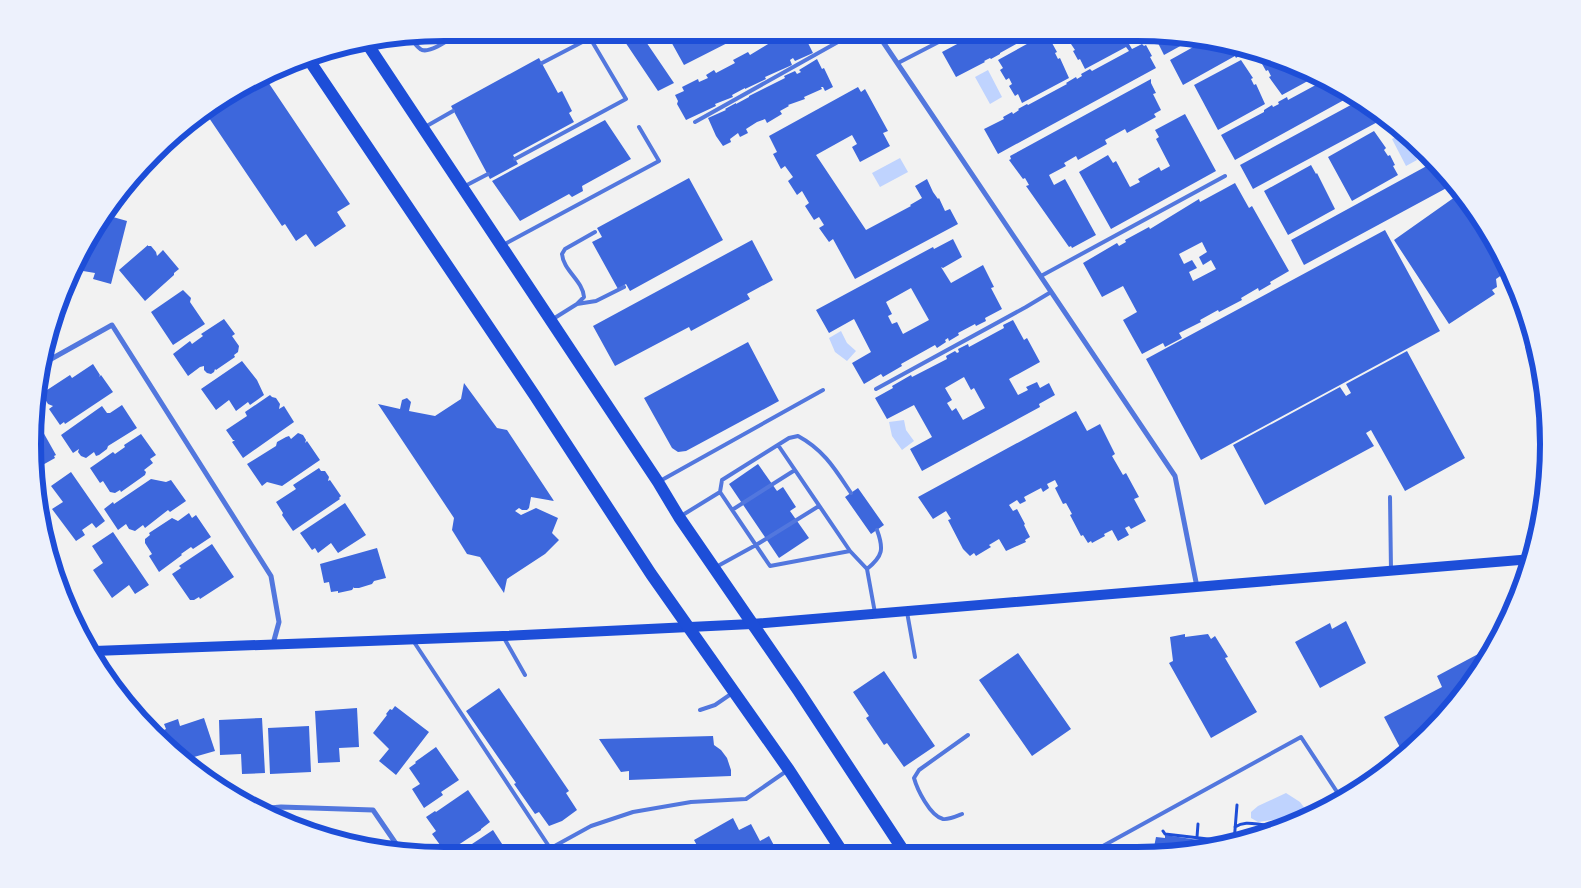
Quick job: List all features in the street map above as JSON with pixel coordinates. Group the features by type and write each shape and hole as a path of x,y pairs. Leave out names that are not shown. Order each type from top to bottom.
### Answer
{"main road":[{"path":"370,48 658,482 679,517 901,847"},
{"path":"312,64 535,396 651,574 789,770 839,847"},
{"path":"99,651 413,640 752,624 1522,560"}],"street":[{"path":"882,41 1175,476 1197,587"},
{"path":"50,359 112,325 271,576 279,622 272,645"},
{"path":"273,808 373,810 396,844"}],"lane":[{"path":"438,41 444,42"},
{"path":"542,63 584,41"},
{"path":"515,159 626,98 592,41"},
{"path":"695,122 840,41"},
{"path":"898,64 941,41"},
{"path":"414,42 422,50 431,50 444,42"},
{"path":"423,128 454,111"},
{"path":"501,246 659,161 639,127"},
{"path":"462,188 488,174"},
{"path":"1041,276 1225,176"},
{"path":"551,320 577,304 584,297 584,291 564,262 562,254 566,249 595,232"},
{"path":"577,304 596,301 624,287"},
{"path":"876,389 1026,308 1051,292"},
{"path":"658,482 822,390"},
{"path":"850,551 770,566 720,492 722,480 789,438 798,436 808,441 826,457 851,493"},
{"path":"778,445 850,551 868,569 875,613"},
{"path":"732,510 795,470"},
{"path":"679,517 720,492"},
{"path":"1390,497 1391,571"},
{"path":"714,568 756,545 819,506"},
{"path":"868,569 877,561 882,552 877,530"},
{"path":"906,611 915,657"},
{"path":"503,636 525,675"},
{"path":"413,640 549,847"},
{"path":"700,710 715,705 734,692"},
{"path":"962,814 944,820 935,816 918,791 914,778 919,770 968,735"},
{"path":"1101,847 1301,736 1338,793"},
{"path":"552,847 591,826 633,812 681,803 746,799 789,770"}],"path":[{"path":"1234,835 1237,805"},
{"path":"1235,827 1249,822 1265,825"},
{"path":"1197,837 1198,824"},
{"path":"1163,832 1165,834 1214,839"}],"water":[{"path":"988,70 1002,97 990,104 975,77"},
{"path":"1397,136 1403,141 1412,149 1417,160 1406,166 1392,139"},
{"path":"900,158 908,172 880,187 872,173"},
{"path":"841,331 847,343 856,351 847,361 835,352 829,338"},
{"path":"904,420 906,430 914,441 902,450 892,436 889,422"},
{"path":"1286,793 1300,802 1306,809 1280,820 1258,822 1251,818 1251,812 1258,806"}],"building":[{"path":"624,41 645,41 674,83 658,91"},
{"path":"671,41 731,41 684,65"},
{"path":"773,41 774,43 778,41 807,41 813,53 795,61 793,58 790,60 792,65 765,77 766,79 732,95 733,97 715,104 716,106 686,120 677,104 678,101 675,95 684,91 682,87 698,79 699,82 708,78 706,75 714,70 716,73 735,63 733,60 748,52 750,55"},
{"path":"963,41 1022,41 956,77 942,52"},
{"path":"1032,41 1048,41 1050,44 1052,43 1057,52 1055,53 1058,59 1060,58 1069,78 1022,103 1018,94 1015,96 1009,86 1012,84 1009,78 1006,80 1000,70 1003,68 998,60"},
{"path":"1069,41 1131,41 1132,43 1129,44 1132,49 1142,44 1146,45 1156,68 998,154 984,129 1004,119 1003,117 1012,112 1013,114 1027,104 1067,84 1076,77 1077,79 1082,76 1081,74 1090,69 1092,71 1129,51 1126,47 1085,69 1073,51 1075,50"},
{"path":"1157,42 1183,44 1164,55"},
{"path":"1195,46 1240,55 1183,85 1170,60"},
{"path":"539,58 558,93 562,91 572,111 569,113 574,122 513,155 518,164 490,179 451,106"},
{"path":"817,59 822,69 824,68 833,87 825,91 821,87 822,89 804,97 805,99 788,105 780,111 782,114 767,123 765,119 757,122 746,129 748,133 740,137 738,133 730,139 731,142 723,146 708,118 785,78 784,76 795,71 797,74 801,72 799,70"},
{"path":"1241,60 1253,78 1251,79 1254,85 1256,84 1265,104 1218,130 1194,85"},
{"path":"1261,62 1309,80 1282,95 1269,77 1271,76 1268,70 1266,71"},
{"path":"1151,79 1156,93 1153,94 1161,110 1154,114 1156,117 1127,133 1125,129 1105,140 1107,144 1078,160 1076,156 1064,163 1066,166 1049,175 1054,185 1065,179 1096,235 1072,248 1071,246 1069,247 1026,186 1029,185 1025,178 1023,179 1009,160 1011,159 1010,156"},
{"path":"268,82 350,204 337,212 346,226 315,247 306,234 296,241 285,224 282,226 209,117 243,95"},
{"path":"1317,84 1345,99 1235,160 1221,135 1264,112 1264,110 1272,105 1273,107 1279,104 1278,102 1287,97 1288,100"},
{"path":"858,87 861,92 865,89 888,131 883,133 890,146 860,162 852,147 857,144 852,135 816,155 866,230 922,198 915,186 927,179 945,211 950,209 958,224 855,279 833,239 829,242 819,228 824,225 819,217 814,220 805,206 809,203 802,191 797,195 788,181 793,177 785,166 781,169 773,154 777,152 769,136"},
{"path":"1353,104 1378,121 1253,189 1240,165"},
{"path":"1185,114 1216,171 1111,229 1079,172 1108,155 1113,163 1116,161 1130,187 1140,182 1138,179 1159,167 1161,171 1170,166 1156,139 1159,137 1155,130"},
{"path":"605,120 631,159 582,186 583,191 572,197 569,194 520,221 492,181"},
{"path":"1374,131 1386,148 1384,150 1388,156 1390,155 1398,175 1352,201 1328,157"},
{"path":"1311,165 1335,209 1288,235 1264,191"},
{"path":"1428,165 1448,187 1304,265 1291,240"},
{"path":"689,178 723,240 630,291 626,284 618,289 592,242 602,237 597,228"},
{"path":"1235,183 1249,208 1252,206 1289,271 1259,291 1258,288 1241,298 1242,300 1219,312 1218,310 1200,320 1201,322 1179,333 1182,338 1165,347 1163,343 1142,354 1123,320 1137,312 1123,286 1102,297 1083,263 1117,243 1119,246 1126,242 1125,240 1149,227 1150,229 1199,199 1200,202","holes":["1202,242 1207,252 1199,257 1203,265 1211,260 1216,269 1193,281 1189,272 1197,268 1192,260 1184,264 1179,254"]},
{"path":"1455,197 1486,243 1502,275 1496,279 1497,287 1492,290 1495,294 1449,324 1394,240"},
{"path":"113,217 127,221 111,284 93,279 95,273 83,271 83,266 110,219 112,220"},
{"path":"1385,230 1440,331 1201,460 1146,359"},
{"path":"953,239 962,257 943,268 941,267 951,283 983,265 994,287 991,288 1002,309 985,318 986,321 976,326 975,324 958,333 959,335 949,341 948,338 945,340 946,342 937,348 935,345 901,364 902,366 883,377 881,374 864,384 852,363 871,352 854,319 829,333 816,310 933,247 934,249","holes":["911,288 929,320 903,334 897,322 892,324 888,316 892,314 886,302"]},
{"path":"752,240 773,280 747,294 750,299 691,331 689,327 615,366 593,326"},
{"path":"148,245 156,252 157,256 163,250 179,269 145,301 119,270"},
{"path":"183,290 191,298 190,302 205,324 173,345 151,312"},
{"path":"224,319 235,334 232,336 239,346 238,352 234,355 235,357 215,369 211,374 204,370 204,366 188,376 173,354 190,341 192,344 203,336 201,334"},
{"path":"1013,320 1024,340 1027,338 1040,362 1009,379 1018,395 1028,390 1026,387 1037,382 1040,388 1049,383 1055,395 1039,404 1040,407 922,471 910,449 932,437 914,405 887,419 875,398 911,375 912,377 947,359 946,356 955,351 959,352 958,349 968,344 969,347 1004,328 1003,325","holes":["964,377 971,390 974,388 985,408 963,420 956,408 952,411 947,403 952,400 945,388"]},
{"path":"748,342 779,401 686,451 678,452 672,448 644,398"},
{"path":"1407,351 1465,458 1405,491 1371,430 1366,433 1374,446 1265,505 1233,445 1340,387 1346,396 1351,393 1346,384"},
{"path":"242,361 257,380 264,395 250,405 248,402 236,411 229,400 216,410 201,389"},
{"path":"93,364 100,375 99,377 101,375 113,392 65,424 64,422 60,425 49,409 53,406 48,404 45,399 45,391 70,375 72,378"},
{"path":"464,383 497,428 507,430 554,501 531,497 527,510 519,508 515,511 521,515 536,508 558,518 552,533 559,540 545,554 507,579 504,593 480,557 467,554 452,530 454,518 378,404 400,409 402,400 407,398 411,402 409,411 435,416 461,399"},
{"path":"270,395 276,398 280,404 279,409 284,406 294,422 243,458 232,442 235,440 226,430 247,416 245,412"},
{"path":"122,405 137,428 108,446 99,455 96,456 94,452 86,458 81,456 78,452 79,449 73,453 61,435 102,406 107,413 110,413"},
{"path":"1076,411 1087,431 1100,424 1115,454 1112,456 1123,475 1126,473 1139,497 1134,499 1146,521 1131,529 1129,526 1125,528 1129,535 1118,541 1112,530 1104,534 1105,536 1092,543 1091,541 1088,543 1083,535 1081,536 1066,503 1063,504 1055,488 1058,486 1055,480 1047,484 1049,488 1043,492 1041,488 1024,497 1026,501 1020,504 1017,500 1009,505 1013,511 1017,509 1025,524 1030,537 1025,540 1026,542 1006,551 999,539 989,545 991,547 976,556 974,553 970,556 963,549 948,520 951,519 946,511 933,519 918,497"},
{"path":"42,429 56,455 54,456 55,458 42,465"},
{"path":"298,433 303,435 306,440 305,443 307,441 320,460 282,486 267,482 262,486 247,464 276,446 277,442 289,436 291,439"},
{"path":"141,434 156,455 150,459 153,463 144,470 146,472 145,475 121,492 120,490 115,493 110,492 103,481 100,483 90,468 113,452 115,454 125,447 124,445"},
{"path":"758,464 777,491 783,487 796,507 790,511 809,538 779,558 729,484"},
{"path":"319,468 321,471 325,471 329,477 328,481 330,480 341,496 340,499 293,531 276,502 296,489 293,485"},
{"path":"71,472 105,521 96,528 92,523 82,530 85,535 76,541 52,509 63,502 51,486"},
{"path":"151,479 166,482 171,480 186,501 170,512 168,510 145,528 143,525 135,531 129,529 126,524 118,530 104,509"},
{"path":"858,488 884,525 871,534 845,497"},
{"path":"345,503 366,535 338,553 331,543 318,553 315,548 312,550 300,533"},
{"path":"189,513 192,518 196,515 211,537 193,549 191,547 159,572 149,556 152,554 145,543 145,539 150,535 149,533 172,518 178,521"},
{"path":"113,532 149,585 135,594 129,585 112,598 93,570 103,563 92,546"},
{"path":"212,544 234,577 200,599 199,597 190,600 172,574 181,568 179,566"},
{"path":"377,548 386,578 359,588 354,587 352,590 338,593 338,591 331,592 329,582 324,583 320,564"},
{"path":"1346,621 1366,663 1320,688 1295,642 1330,623 1332,629"},
{"path":"1185,634 1185,637 1208,634 1211,639 1215,636 1228,657 1225,658 1257,712 1211,738 1169,663 1173,661 1170,637"},
{"path":"1482,652 1457,689 1440,710 1401,749 1384,717 1442,687 1437,676"},
{"path":"1018,653 1071,729 1032,756 979,680"},
{"path":"884,671 935,746 904,767 887,743 884,745 866,718 869,716 853,692"},
{"path":"499,688 569,791 566,793 577,810 562,821 549,826 539,812 535,814 466,711"},
{"path":"395,706 429,732 396,775 379,761 389,749 373,733 390,709 392,710"},
{"path":"357,708 359,747 339,748 340,762 318,763 315,711"},
{"path":"204,718 215,751 194,757 195,761 162,731 166,729 164,724 178,719 180,726"},
{"path":"262,718 265,773 242,774 241,754 220,755 219,720"},
{"path":"309,726 311,772 270,774 268,728"},
{"path":"713,736 714,745 727,758 731,776 629,780 629,771 621,772 599,739"},
{"path":"436,747 459,780 441,792 443,795 424,808 412,789 420,784 409,768"},
{"path":"468,790 490,822 455,847 442,847 432,834 436,831 426,817"},
{"path":"733,818 739,830 751,824 760,841 769,836 775,847 698,847 694,840"},
{"path":"493,830 504,847 468,847"},
{"path":"1165,835 1204,841 1154,846 1156,837 1165,838"}]}
